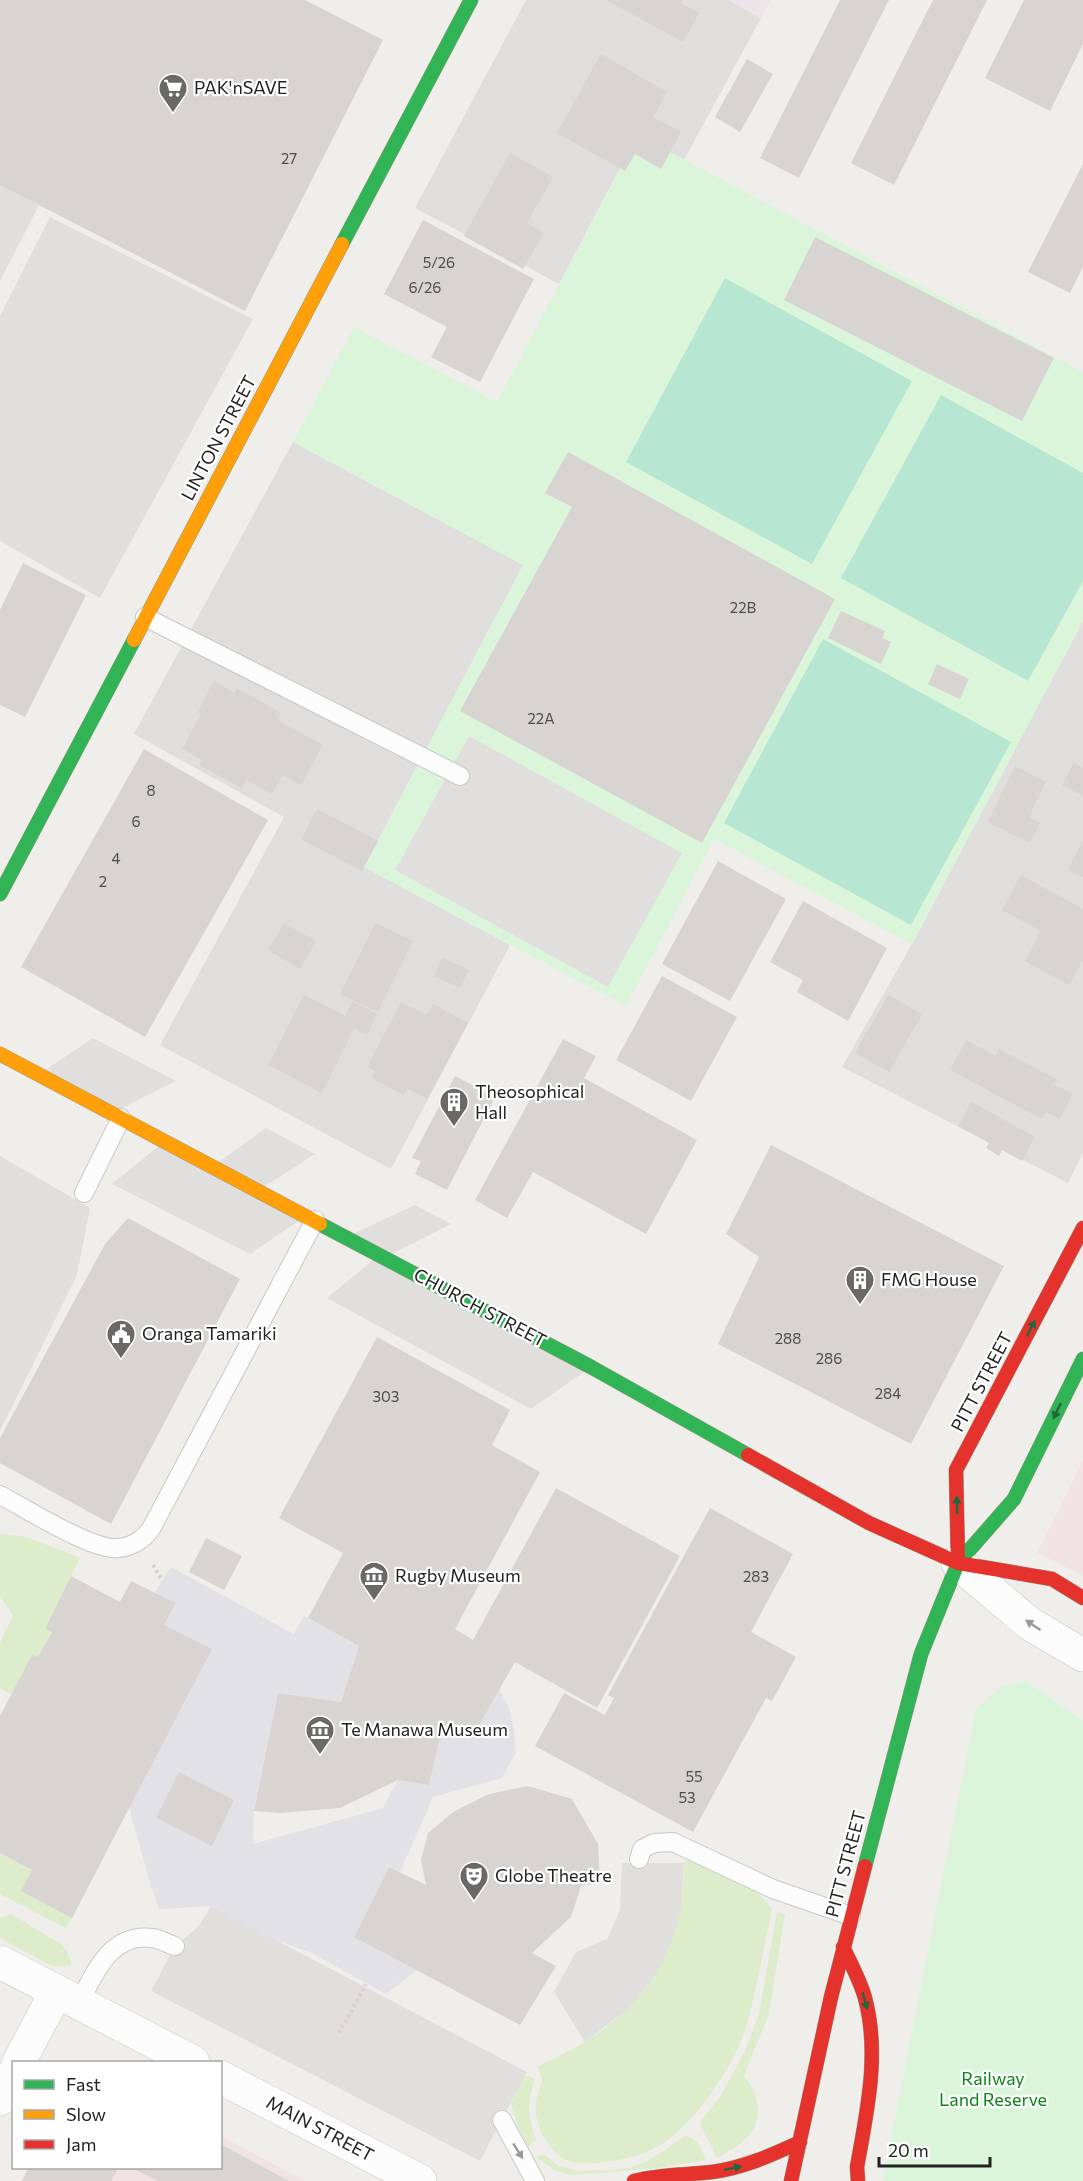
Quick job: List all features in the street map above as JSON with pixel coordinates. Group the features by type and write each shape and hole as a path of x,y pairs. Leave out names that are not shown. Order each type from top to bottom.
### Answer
{"street":[{"name":"LINTON STREET","path":"0,894 471,0"},
{"name":"CHURCH STREET","path":"0,1054 591,1367 845,1512 958,1563 1052,1579 1083,1598"},
{"name":"PITT STREET","path":"958,1563 956,1470 1083,1228"},
{"name":"PITT STREET","path":"791,2181 843,1947 921,1654 958,1563 1014,1499 1083,1359"},
{"name":"CHURCH STREET","path":"958,1563 1030,1624 1083,1655"},
{"path":"843,1947 865,1997 871,2029 871,2081 857,2167 858,2181"},
{"path":"0,1962 191,2061"},
{"path":"20,2061 68,1998"},
{"path":"0,2098 12,2077"},
{"name":"MAIN STREET","path":"222,2078 420,2181"},
{"path":"634,2181 713,2172 752,2164 800,2142"}],"lane":[{"path":"145,617 460,776"},
{"path":"84,1193 121,1118"},
{"path":"0,1495 81,1538 105,1547 116,1549 143,1538 152,1527 315,1220"},
{"path":"639,1859 642,1849 654,1843 673,1842 773,1889 851,1916"},
{"path":"68,1998 115,1946 133,1938 154,1938 175,1946"},
{"path":"502,2120 535,2181"}],"path":[{"path":"339,2033 366,1984"}],"shaded area":[{"path":"526,0 729,0 761,18 684,160 637,136 559,284 415,208"},
{"path":"729,0 771,0 761,18"},
{"path":"0,185 39,205 0,281"},
{"path":"50,217 253,319 100,598 0,541 0,316"},
{"path":"293,442 523,565 364,867 510,945 391,1169 160,1045 284,817 134,734"},
{"path":"1083,621 1083,1153 1068,1183 842,1067 912,944"},
{"path":"469,736 682,853 608,987 395,870"},
{"path":"93,1038 176,1081 112,1113 38,1075"},
{"path":"266,1128 315,1154 259,1190 306,1216 250,1254 112,1184 165,1141 213,1166"},
{"path":"0,1156 90,1208 77,1275 0,1431"},
{"path":"415,1205 451,1224 386,1257 591,1367 531,1409 327,1298 379,1255 346,1237"},
{"path":"1083,1460 1083,1576 1037,1553"},
{"path":"171,1567 294,1634 304,1616 359,1646 341,1702 278,1693 254,1811 253,1844 383,1808 398,1780 429,1785 442,1730 473,1736 499,1690 509,1707 516,1752 502,1778 433,1797 400,1872 389,1867 354,1936 417,1970 386,1994 312,1953 267,1937 211,1906 159,1909 129,1807 164,1625 176,1603 155,1592"},
{"path":"622,1863 684,1863 681,1908 672,1941 659,1969 649,1983 629,2008 585,2042 554,1992 576,1952 607,1939 620,1910"},
{"path":"211,1906 527,2072 480,2161 151,1991 175,1946 198,1927"},
{"path":"222,2137 305,2181 21,2181 27,2169 222,2169"}],"green space":[{"path":"638,135 1083,372 1083,621 912,944 714,839 626,1006 364,867 523,565 293,442 354,327 497,402"},
{"path":"725,278 912,381 812,564 626,462"},
{"path":"941,395 1083,473 1083,581 1028,681 841,578"},
{"path":"823,639 1011,742 911,925 724,823"},
{"path":"0,1534 27,1537 80,1558 45,1629 52,1632 38,1657 32,1655 12,1695 0,1688 0,1643 13,1616 0,1595"},
{"name":"Railway Land Reserve","path":"1026,1681 1083,1721 1083,2181 884,2181 976,1709 1001,1687"},
{"path":"0,1853 32,1870 72,1918 66,1928 0,1894"},
{"path":"691,1859 758,1893 772,1909 754,1996 741,2040 723,2075 699,2110 685,2125 657,2147 614,2161 577,2163 570,2161 552,2149 538,2123 536,2101 542,2081 537,2067 586,2041 609,2025 645,1987 659,1966 670,1942 683,1891 684,1863"},
{"path":"777,1912 785,1914 769,2014 744,2075 757,2102 756,2124 741,2143 716,2158 700,2122 720,2097 744,2053 759,2014"},
{"path":"11,1914 61,1944 67,1951 72,1965 54,1967 0,1938 0,1918"},
{"path":"525,2076 531,2076 535,2081 530,2096 529,2110 536,2139 528,2147 518,2127 511,2104"},
{"path":"685,2136 696,2141 706,2160 658,2168 572,2175 556,2171 537,2158 539,2155 545,2155 557,2165 578,2171 613,2170 633,2167 653,2158"}],"building":[{"name":"PAK'nSAVE","path":"0,0 305,0 383,40 245,311 0,185"},
{"path":"606,0 683,0 681,3 699,13 683,42"},
{"path":"840,0 889,0 799,178 760,158"},
{"path":"933,0 987,0 894,185 851,163"},
{"path":"1024,0 1083,0 1083,44 1050,111 985,78"},
{"path":"601,54 667,92 653,117 681,132 661,169 635,154 625,171 557,133"},
{"path":"747,59 773,74 740,132 715,117"},
{"path":"510,153 553,177 527,223 544,233 523,269 464,236"},
{"path":"1083,164 1083,267 1070,293 1028,272"},
{"path":"423,220 534,279 480,382 431,357 447,327 384,294"},
{"path":"815,237 1054,358 1022,421 784,300"},
{"path":"568,452 835,599 702,843 460,711 572,507 545,493"},
{"path":"23,563 86,595 25,717 0,705 0,610"},
{"path":"841,611 885,631 882,638 891,642 881,664 828,638"},
{"path":"937,664 969,679 960,699 928,684"},
{"path":"214,681 234,693 237,688 281,713 277,720 323,745 301,785 282,775 272,794 246,780 242,788 199,765 202,760 182,749 201,714 198,711"},
{"path":"144,749 268,820 145,1037 21,967"},
{"path":"1074,763 1083,768 1083,796 1062,785"},
{"path":"1015,766 1046,782 1029,817 1040,823 1030,843 988,822"},
{"path":"317,809 378,841 362,871 301,839"},
{"path":"1083,841 1083,877 1068,870"},
{"path":"718,861 786,899 730,1001 662,964"},
{"path":"1021,875 1083,909 1083,960 1069,985 1025,961 1041,931 1002,910"},
{"path":"803,901 887,948 848,1021 797,992 803,980 770,962"},
{"path":"284,923 316,941 300,969 268,950"},
{"path":"375,923 413,941 378,1012 340,994"},
{"path":"442,958 469,970 460,988 434,976"},
{"path":"662,976 737,1017 691,1101 616,1060"},
{"path":"304,995 345,1016 352,1001 377,1014 367,1035 354,1028 322,1093 268,1065"},
{"path":"888,995 922,1014 889,1072 855,1053"},
{"path":"401,1002 427,1015 433,1004 468,1023 427,1099 407,1088 404,1095 372,1078 375,1071 367,1067"},
{"path":"563,1039 596,1056 584,1078 697,1140 646,1234 533,1172 507,1218 475,1200"},
{"path":"966,1040 996,1056 999,1049 1056,1079 1053,1084 1073,1094 1060,1119 1046,1112 1042,1119 950,1070"},
{"name":"Theosophical Hall","path":"455,1076 495,1097 447,1190 415,1174 421,1161 412,1158"},
{"path":"972,1102 1035,1137 1022,1161 1002,1150 999,1156 986,1148 989,1143 958,1126"},
{"name":"FMG House","path":"771,1145 1004,1266 911,1444 718,1344 759,1257 726,1234"},
{"name":"Oranga Tamariki","path":"128,1218 240,1279 111,1524 0,1463 0,1438 105,1244"},
{"path":"377,1337 510,1410 492,1445 540,1472 455,1629 473,1640 556,1488 680,1556 597,1708 515,1662 473,1736 442,1730 429,1785 398,1780 340,1808 280,1813 254,1811 278,1693 341,1702 359,1646 308,1618 343,1553 279,1518"},
{"path":"710,1508 793,1554 751,1632 796,1657 772,1701 766,1698 693,1832 535,1746 564,1693 605,1715 614,1698 608,1695"},
{"path":"206,1538 242,1556 224,1590 189,1572"},
{"path":"71,1576 120,1602 131,1581 176,1603 164,1625 212,1649 72,1918 21,1891 32,1870 0,1853 0,1716 32,1655 38,1657 52,1632 45,1629"},
{"path":"179,1772 234,1800 212,1846 156,1818"},
{"name":"Globe Theatre","path":"528,1786 572,1799 598,1844 600,1883 581,1886 571,1917 532,1953 556,1966 520,2025 354,1937 389,1867 426,1885 421,1860 428,1833 453,1812 489,1794"},
{"path":"222,2145 289,2181 158,2181 134,2169 222,2169"},
{"path":"28,2169 117,2169 111,2181 22,2181"}],"traffic: fast":[{"path":"342,244 471,0"},
{"path":"0,894 134,640"},
{"path":"320,1224 591,1367 748,1455"},
{"path":"865,1866 921,1654 958,1563 1014,1499 1083,1359"}],"traffic: slow":[{"path":"134,640 342,244"},
{"path":"0,1054 320,1224"}],"traffic: jam":[{"path":"958,1563 956,1470 1083,1228"},
{"path":"748,1455 869,1523 958,1563 1052,1579 1083,1598"},
{"path":"791,2181 831,1997 865,1866"},
{"path":"843,1947 865,1998 871,2040 872,2061 865,2125 857,2167 858,2181"},
{"path":"634,2181 735,2167 800,2142"}],"place":[{"name":"PAK'nSAVE","path":"173,114"},
{"name":"Theosophical Hall","path":"454,1128"},
{"name":"FMG House","path":"860,1306"},
{"name":"Oranga Tamariki","path":"121,1360"},
{"name":"Rugby Museum","path":"374,1602"},
{"name":"Te Manawa Museum","path":"320,1756"},
{"name":"Globe Theatre","path":"474,1902"}]}
